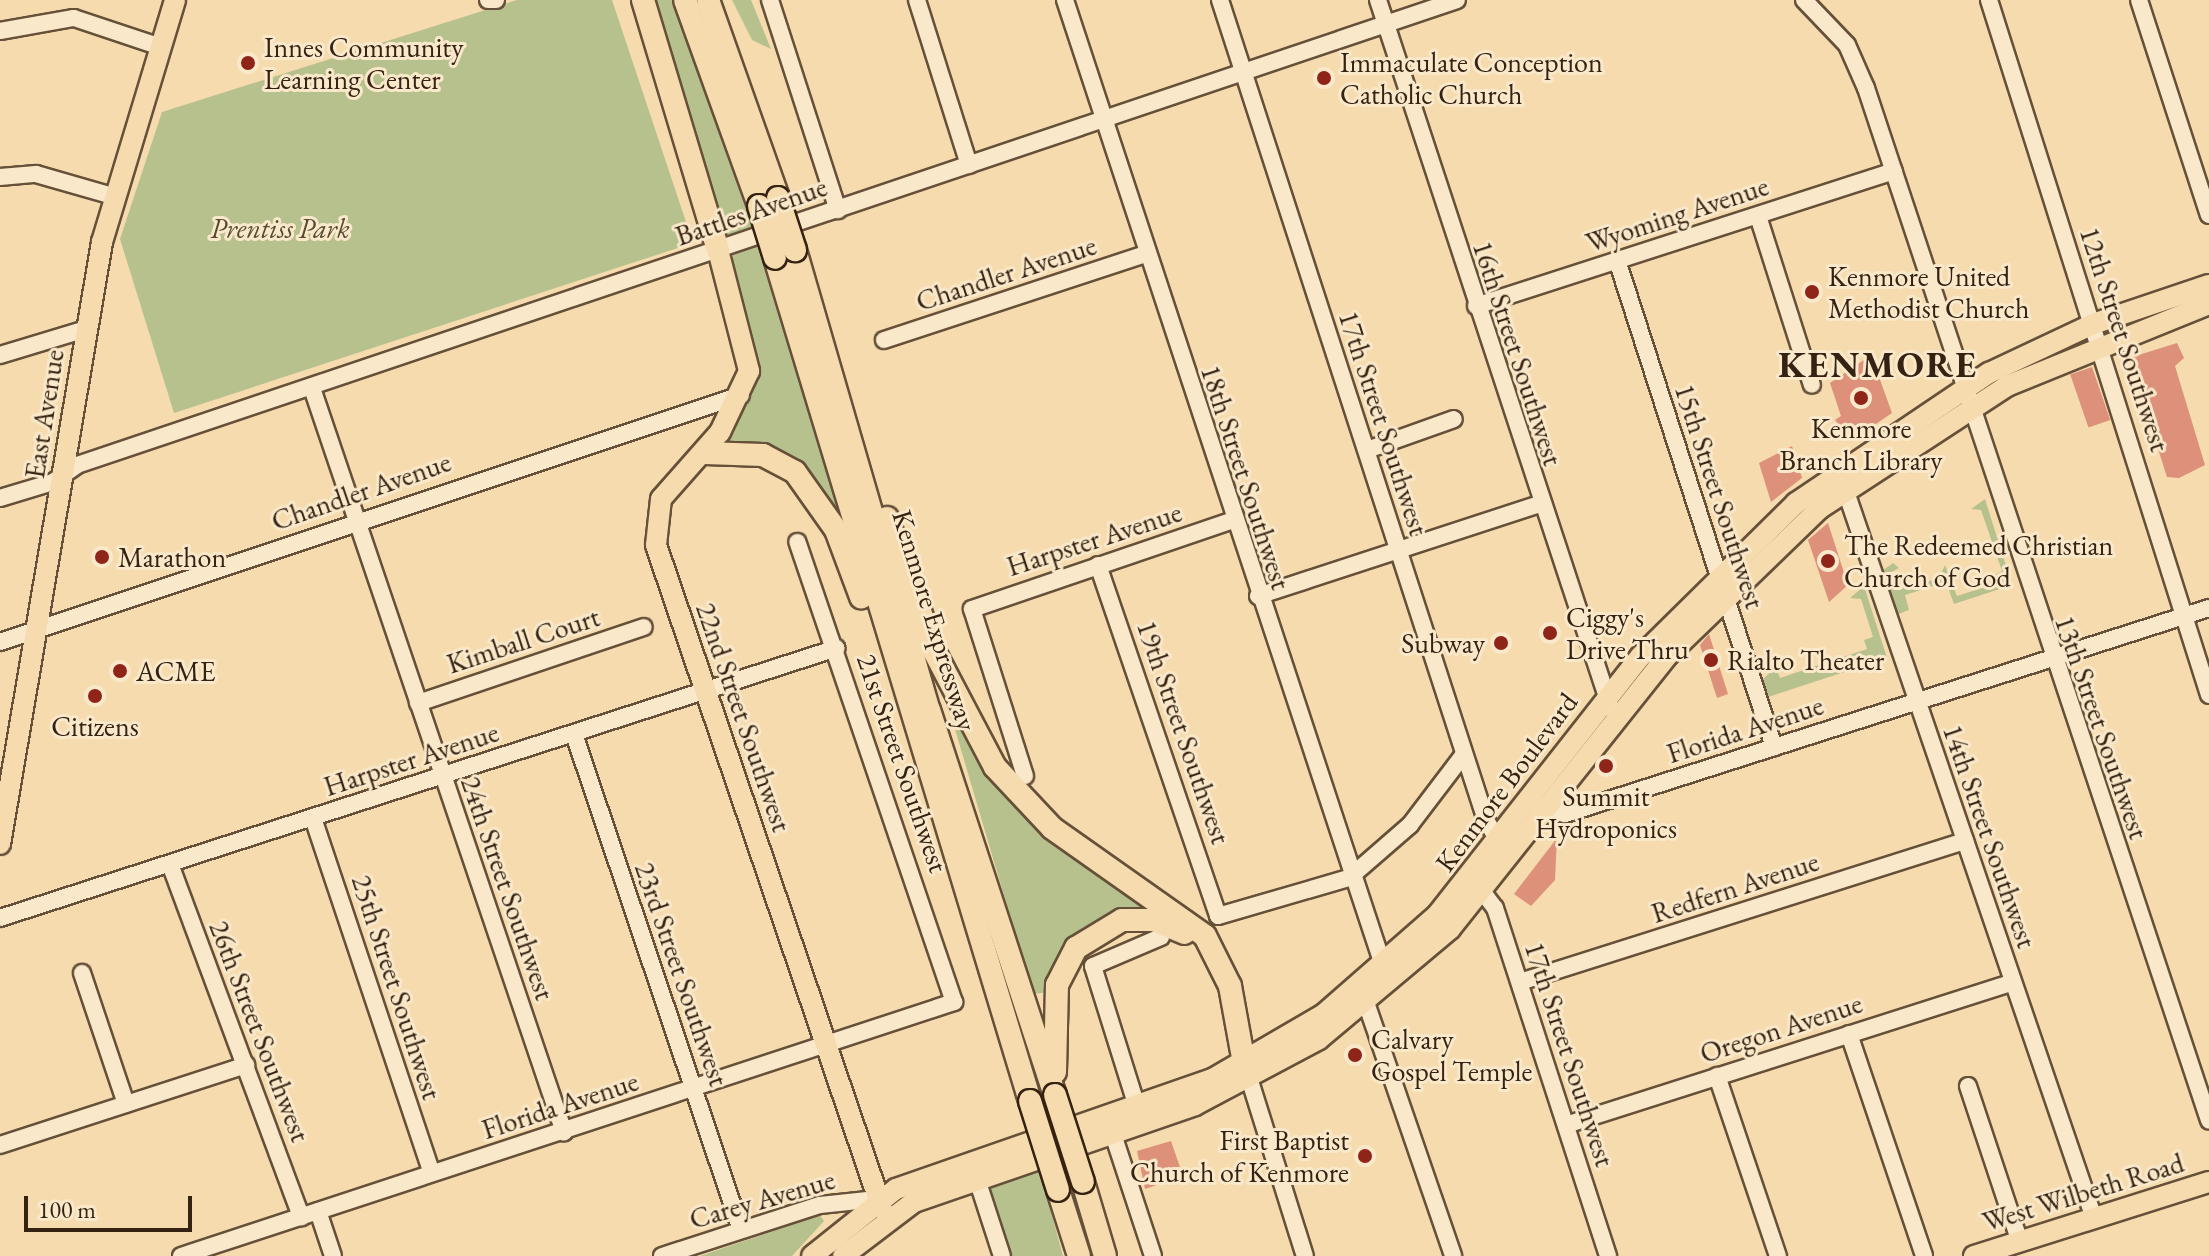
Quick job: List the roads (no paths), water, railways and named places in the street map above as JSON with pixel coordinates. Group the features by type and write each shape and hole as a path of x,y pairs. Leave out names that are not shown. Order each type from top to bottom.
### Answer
{"highway":[{"path":"643,0 718,250"},
{"name":"Kenmore Expressway","path":"685,0 768,202"},
{"name":"Kenmore Expressway","path":"708,0 785,254 941,820 1079,1256"},
{"name":"Kenmore Expressway","path":"785,254 828,365 929,710 1105,1256"},
{"path":"828,365 934,651 981,745 1052,828 1205,936 1230,986 1247,1072"},
{"path":"705,453 745,451 781,462 823,507 941,820"},
{"path":"1055,1095 1054,1006 1064,964 1085,938 1122,920 1173,925 1203,953 1247,1072"}],"main road":[{"name":"East Avenue","path":"0,844 4,798 86,329 116,197 175,0"},
{"name":"22nd Street Southwest","path":"718,250 749,356 741,395 705,453 670,486 655,528 706,692 877,1199 887,1218"},
{"name":"Kenmore Boulevard","path":"812,1256 877,1199 1140,1116 1247,1072 1364,995 1476,883 1536,805 1605,698 1717,574 1842,479 1965,397 2096,334 2209,285"},
{"name":"Kenmore Boulevard","path":"2096,334 2209,304"},
{"name":"Kenmore Boulevard","path":"1536,805 1723,595 1842,479"},
{"name":"Kenmore Boulevard","path":"1364,995 1384,968 1476,883"},
{"name":"Kenmore Boulevard","path":"847,1254 887,1218 974,1169"},
{"name":"West Wilbeth Road","path":"1986,1254 2209,1182"}],"street":[{"path":"488,0 496,0"},
{"path":"770,0 838,210"},
{"path":"917,0 969,165"},
{"name":"18th Street Southwest","path":"1065,0 1349,878 1384,968"},
{"name":"17th Street Southwest","path":"1220,0 1464,754 1503,849"},
{"name":"16th Street Southwest","path":"1378,0 1539,504 1605,698 1616,718"},
{"name":"Battles Avenue","path":"0,498 63,473 1457,0"},
{"name":"13th Street Southwest","path":"1804,0 1851,51 1894,171 2051,658 2209,1120"},
{"name":"12th Street Southwest","path":"1989,0 2209,695"},
{"path":"2139,0 2209,215"},
{"path":"0,31 74,18 161,47"},
{"name":"Wyoming Avenue","path":"1476,306 1894,171"},
{"path":"0,177 48,176 116,197"},
{"path":"1758,216 1812,385"},
{"name":"Chandler Avenue","path":"884,340 1145,254"},
{"name":"15th Street Southwest","path":"1617,260 1774,747"},
{"path":"0,355 86,329"},
{"name":"24th Street Southwest","path":"312,388 564,1132"},
{"name":"Chandler Avenue","path":"0,642 356,520 741,395"},
{"path":"1367,450 1454,419"},
{"name":"14th Street Southwest","path":"1842,479 2094,1218"},
{"path":"1258,596 1539,504"},
{"name":"Harpster Avenue","path":"1025,776 972,609 1233,520"},
{"name":"21st Street Southwest","path":"797,542 837,648 954,1002"},
{"name":"19th Street Southwest","path":"1098,565 1218,916 1349,878"},
{"name":"Florida Avenue","path":"1536,805 1565,814 2209,608"},
{"name":"Kimball Court","path":"418,703 644,627"},
{"name":"Harpster Avenue","path":"0,918 443,778 837,648"},
{"name":"23rd Street Southwest","path":"574,734 741,1230"},
{"path":"1349,878 1410,825 1464,754"},
{"name":"25th Street Southwest","path":"313,818 432,1173"},
{"name":"Redfern Avenue","path":"1520,982 1965,841"},
{"name":"26th Street Southwest","path":"170,864 301,1217"},
{"name":"17th Street Southwest","path":"1476,883 1495,908 1608,1256"},
{"path":"1140,1116 1093,966 1161,937"},
{"path":"82,973 126,1104"},
{"name":"Oregon Avenue","path":"1566,1125 2013,982"},
{"path":"1364,995 1453,1256"},
{"name":"Florida Avenue","path":"181,1256 826,1047 954,1002"},
{"path":"1849,1034 1924,1256"},
{"path":"0,1145 246,1065"},
{"path":"1247,1072 1305,1256"},
{"path":"1717,1076 1778,1256"},
{"path":"1968,1086 2020,1242"},
{"path":"1110,1125 1153,1256"},
{"path":"974,1169 1002,1256"},
{"name":"Carey Avenue","path":"662,1256 820,1205 877,1199"},
{"path":"318,1211 333,1256"}],"place":[{"name":"Innes Community Learning Center","path":"248,63"},
{"name":"Immaculate Conception Catholic Church","path":"1324,78"},
{"name":"Kenmore United Methodist Church","path":"1812,292"},
{"name":"Kenmore Branch Library","path":"1861,398"},
{"name":"Marathon","path":"102,557"},
{"name":"The Redeemed Christian Church of God","path":"1828,561"},
{"name":"Ciggy's Drive Thru","path":"1550,633"},
{"name":"Subway","path":"1501,643"},
{"name":"Rialto Theater","path":"1711,660"},
{"name":"ACME","path":"120,671"},
{"name":"Citizens","path":"95,696"},
{"name":"Summit Hydroponics","path":"1606,766"},
{"name":"Calvary Gospel Temple","path":"1355,1055"},
{"name":"First Baptist Church of Kenmore","path":"1365,1156"}],"district":[{"name":"KENMORE","path":"1878,365"}],"park label":[{"name":"Prentiss Park","path":"280,228"}]}
